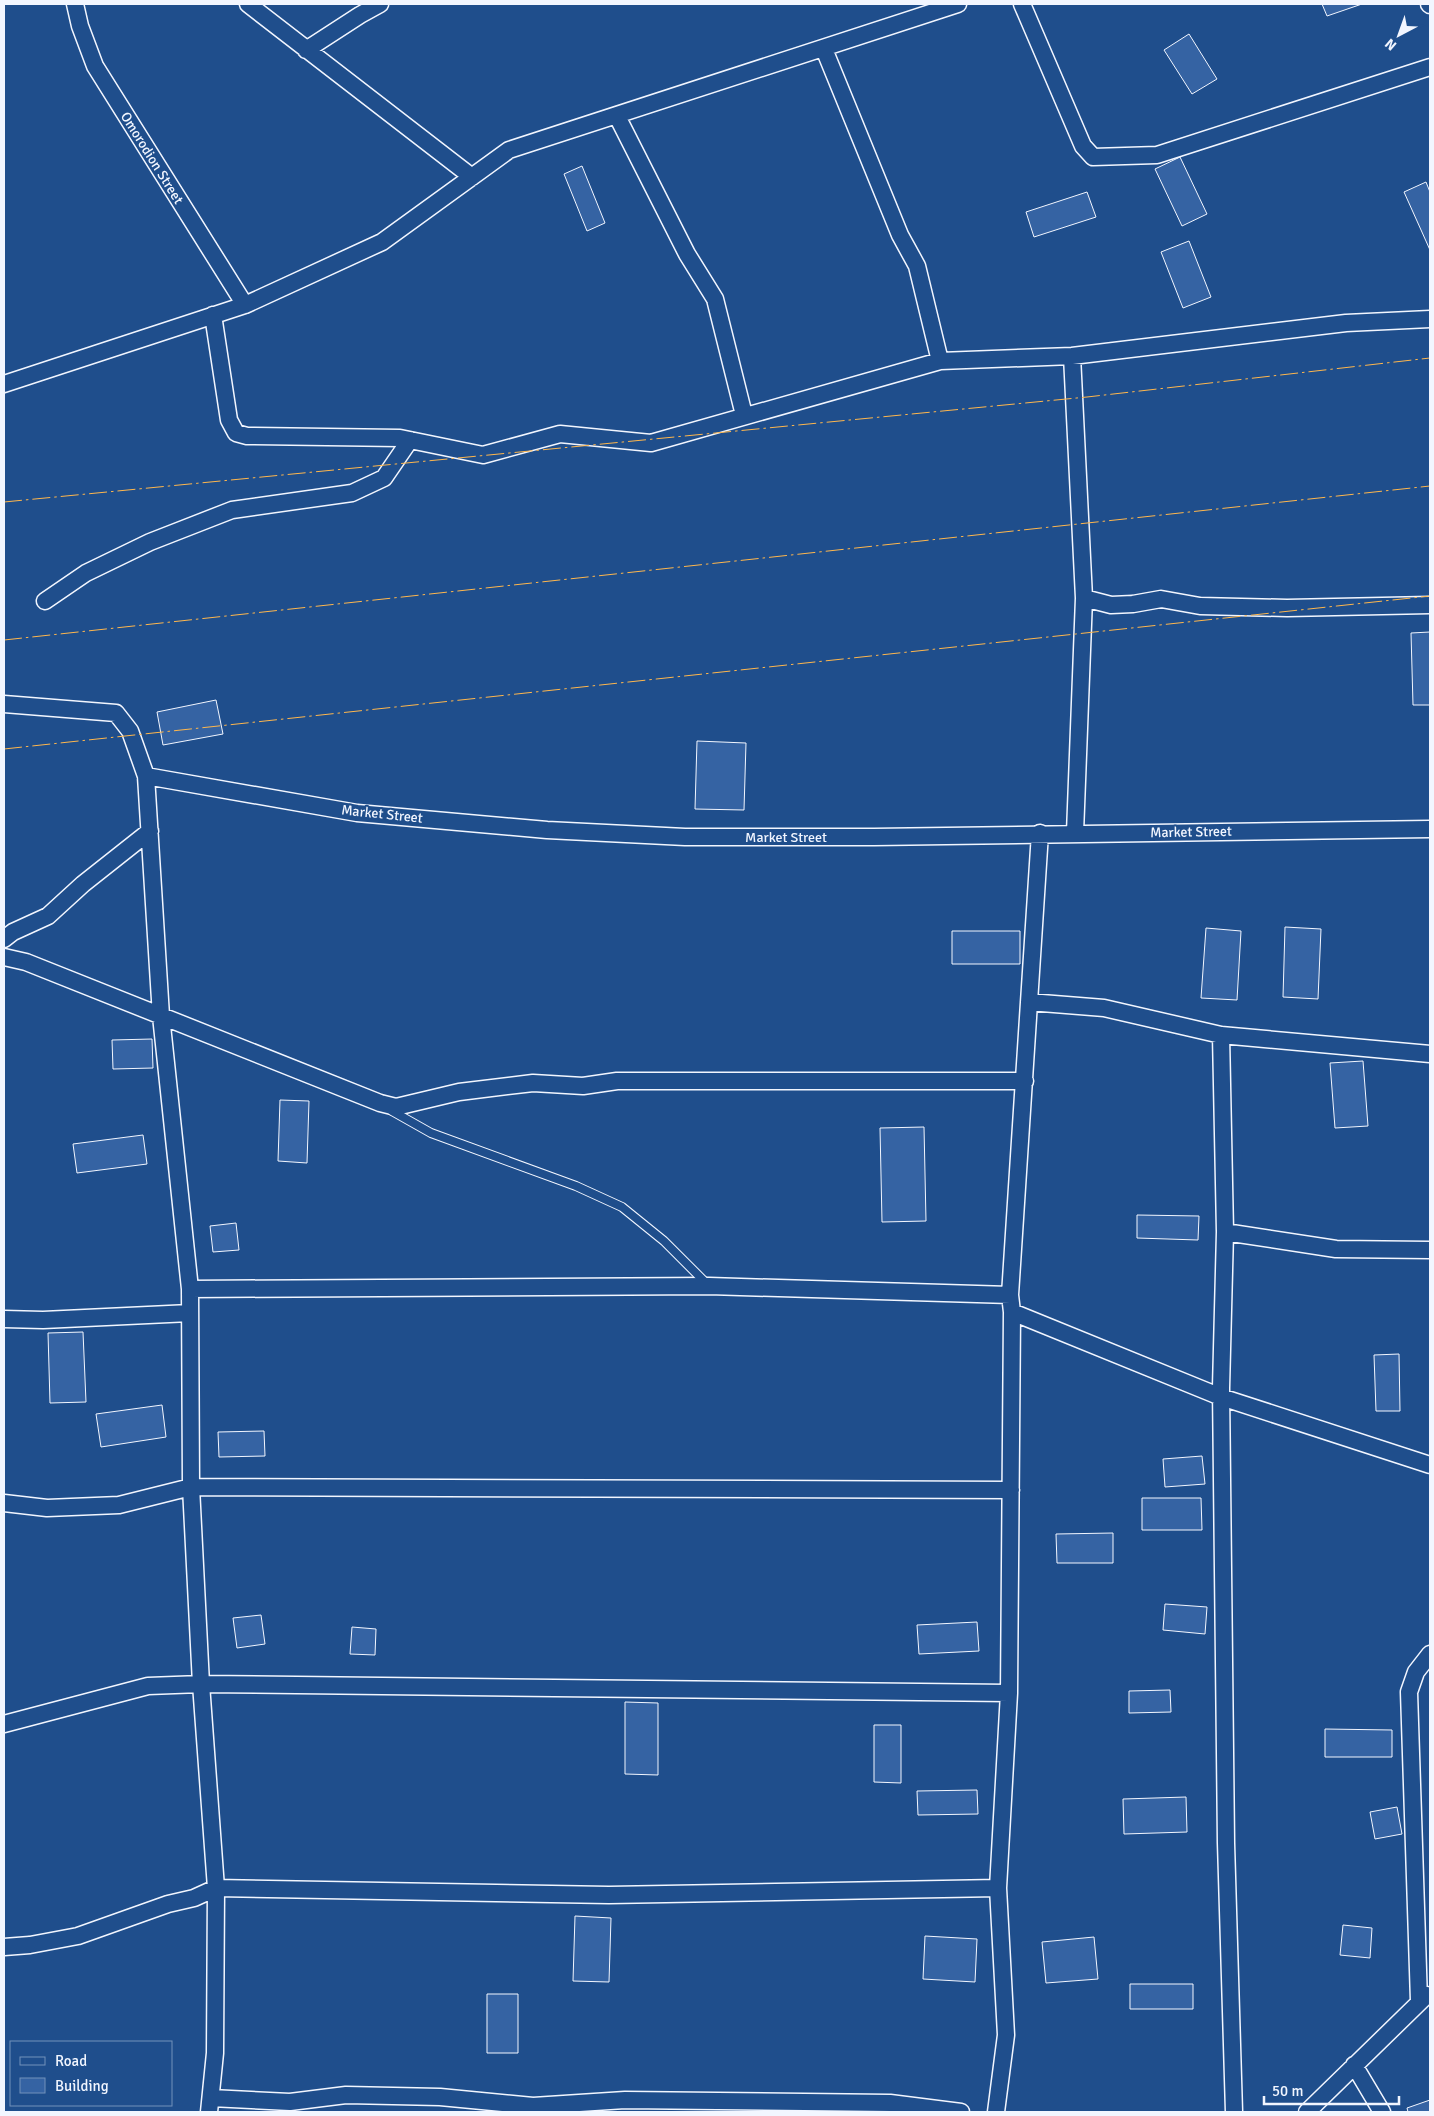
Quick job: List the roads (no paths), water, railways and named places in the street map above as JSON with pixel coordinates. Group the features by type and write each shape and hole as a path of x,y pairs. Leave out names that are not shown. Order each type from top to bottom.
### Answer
{"street":[{"name":"Omorodion Street","path":"75,4 80,26 95,66 245,305"},
{"path":"248,4 472,177"},
{"path":"306,50 380,4"},
{"path":"4,384 245,305 382,242 509,150 958,4"},
{"path":"1022,4 1083,146 1092,157 1157,155 1430,67"},
{"path":"824,49 900,235 917,266 940,361"},
{"path":"617,116 687,254 715,299 744,415"},
{"path":"213,315 229,420 236,433 247,436 400,438 484,455 560,434 651,442 940,361 1072,356 1346,323 1430,319"},
{"path":"1072,356 1084,598 1075,833"},
{"path":"45,601 86,573 142,546 232,510 352,493 384,478 410,440"},
{"path":"1084,598 1111,605 1133,604 1161,598 1210,607 1430,606"},
{"path":"4,704 116,713 130,731 146,776 161,1016 190,1289 191,1487 201,1684 216,1888 215,2053 210,2105 290,2102 346,2095 440,2097 533,2106 804,2107 890,2103 962,2112"},
{"name":"Market Street","path":"146,776 356,813 547,830 685,837 1430,828"},
{"path":"4,939 13,932 48,916 83,884 150,831"},
{"path":"996,2112 1006,2035 998,1888 1009,1693 1012,1312 1010,1294 1040,834"},
{"path":"4,957 26,962 380,1103 396,1107 459,1092 533,1083 583,1086 617,1081 1025,1081"},
{"path":"1029,1002 1104,1008 1221,1035 1430,1054"},
{"path":"1221,1035 1225,1232 1221,1397 1226,1843 1234,2112"},
{"path":"1225,1232 1336,1249 1430,1250"},
{"path":"190,1289 709,1286 1010,1294"},
{"path":"1012,1312 1221,1397 1430,1465"},
{"path":"4,1319 43,1320 190,1313"},
{"path":"4,1503 47,1508 119,1506 191,1487 1011,1490"},
{"path":"1307,2112 1425,1997 1409,1692 1416,1672 1430,1654"},
{"path":"4,1724 148,1686 201,1684 1009,1693"},
{"path":"4,1947 30,1945 78,1936 168,1904 194,1898 216,1888 609,1895 998,1888"},
{"path":"1354,2065 1382,2112"}],"lane":[{"path":"380,1103 431,1133 576,1186 622,1207 664,1241 709,1286"}]}
